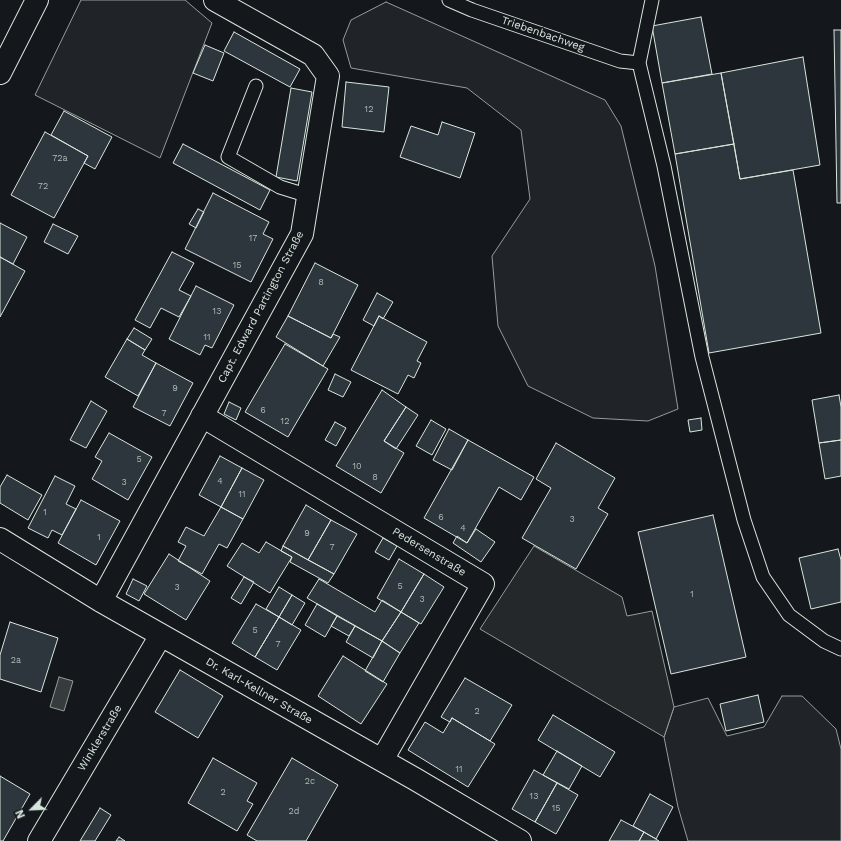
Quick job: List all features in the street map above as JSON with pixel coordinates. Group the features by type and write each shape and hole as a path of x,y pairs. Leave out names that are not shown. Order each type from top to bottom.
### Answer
{"street":[{"path":"0,73 37,0"},
{"name":"Capt. Edward Partington Straße","path":"101,601 302,234 328,76 313,55 215,0"},
{"name":"Pedersenstraße","path":"202,416 483,584 382,760"},
{"name":"Dr. Karl-Kellner Straße","path":"0,539 101,601 382,760 520,841"},
{"name":"Winklerstraße","path":"39,841 161,635"}],"lane":[{"name":"Triebenbachweg","path":"449,0 472,10 620,61 639,64"},
{"path":"652,0 639,64 664,166 702,357 744,520 763,577 789,614 824,641 841,649"},
{"path":"256,86 228,157 280,187 309,196"}],"shaded area":[{"path":"81,0 185,0 212,23 160,158 35,95"},
{"path":"386,2 605,100 621,126 655,266 678,409 648,421 593,418 528,386 498,326 492,256 530,199 521,130 467,88 351,68 343,40 351,20"},
{"path":"534,546 622,597 627,616 652,611 674,707 664,737 480,629"},
{"path":"59,677 73,681 64,711 50,707"},
{"path":"782,696 802,696 836,729 841,749 841,841 688,841 678,807 664,737 674,707 708,698 727,736 764,727"}],"building":[{"path":"701,17 712,74 662,83 652,26"},
{"path":"834,30 841,30 841,203 837,203"},
{"path":"234,32 300,69 290,87 224,51"},
{"path":"205,45 224,53 213,81 193,73"},
{"path":"803,57 820,165 740,179 721,73"},
{"path":"721,73 734,144 675,154 662,83"},
{"path":"346,82 389,87 384,132 342,127"},
{"path":"291,88 312,92 297,181 276,177"},
{"path":"64,111 112,137 95,169 84,163 88,156 51,135"},
{"path":"442,122 475,133 460,178 400,157 411,126 438,135"},
{"path":"45,132 88,156 54,218 11,195"},
{"path":"183,144 270,190 260,210 173,163"},
{"path":"734,144 740,179 793,170 821,333 709,353 675,154"},
{"path":"213,193 269,222 263,234 273,239 251,282 185,249"},
{"path":"198,209 204,212 196,228 189,224"},
{"path":"0,223 27,237 13,264 0,257"},
{"path":"53,224 78,236 68,254 44,242"},
{"path":"172,252 194,263 179,290 191,296 179,317 161,308 150,328 135,320"},
{"path":"0,257 25,271 0,317"},
{"path":"315,263 358,285 331,338 288,316"},
{"path":"196,286 234,305 212,348 205,345 200,355 169,339"},
{"path":"377,293 393,302 383,319 379,316 374,326 363,320"},
{"path":"288,316 331,338 333,334 340,337 323,366 276,337"},
{"path":"379,316 427,342 417,361 421,363 414,378 408,375 398,394 351,370"},
{"path":"134,328 152,339 145,350 127,339"},
{"path":"127,339 145,350 142,355 156,363 138,396 105,377"},
{"path":"285,344 328,369 288,437 245,412"},
{"path":"156,363 193,383 170,426 133,407"},
{"path":"335,374 351,382 343,397 328,390"},
{"path":"382,390 406,407 384,441 404,453 381,493 336,466"},
{"path":"839,395 841,407 841,440 819,443 812,400"},
{"path":"91,401 107,411 86,448 70,440"},
{"path":"229,402 241,408 236,420 224,414"},
{"path":"406,407 418,415 396,449 384,441"},
{"path":"701,418 702,430 690,432 688,420"},
{"path":"431,420 446,429 432,455 416,446"},
{"path":"335,422 346,428 336,446 325,440"},
{"path":"449,429 468,440 452,470 433,460"},
{"path":"109,433 152,457 128,500 92,479 102,461 95,457"},
{"path":"468,440 534,477 521,500 499,487 467,543 424,518"},
{"path":"841,440 841,476 825,479 819,443"},
{"path":"556,443 615,478 598,508 608,514 576,569 522,538 551,488 536,479"},
{"path":"220,456 242,468 221,507 199,495"},
{"path":"242,468 264,480 243,519 221,507"},
{"path":"7,475 42,495 28,520 0,503 0,487"},
{"path":"55,476 75,486 66,504 76,509 62,535 52,530 48,538 28,528"},
{"path":"81,500 120,521 96,565 58,543"},
{"path":"306,505 331,520 308,560 283,546"},
{"path":"221,507 243,519 227,548 219,544 202,574 178,561 186,546 178,542 186,527 204,536"},
{"path":"713,515 746,657 671,674 638,532"},
{"path":"331,520 357,534 334,574 308,560"},
{"path":"476,529 495,542 481,562 453,543 457,536 467,543"},
{"path":"383,538 397,546 389,560 375,552"},
{"path":"266,542 292,557 270,593 227,566 242,543 259,553"},
{"path":"283,546 334,574 328,583 290,562 292,557 281,551"},
{"path":"838,549 841,560 841,602 811,609 799,558"},
{"path":"169,554 210,581 186,620 144,594"},
{"path":"399,559 424,574 401,612 377,598"},
{"path":"424,574 444,587 421,624 401,612"},
{"path":"244,577 254,582 241,604 231,598"},
{"path":"133,579 147,586 139,601 126,594"},
{"path":"319,579 375,612 382,600 401,612 382,641 307,598"},
{"path":"279,587 292,595 279,617 266,609"},
{"path":"292,595 305,603 292,625 279,617"},
{"path":"256,604 279,617 255,657 232,643"},
{"path":"317,604 337,616 325,637 305,625"},
{"path":"401,612 419,623 400,653 382,641"},
{"path":"337,616 355,626 349,636 331,626"},
{"path":"279,617 301,630 277,670 255,657"},
{"path":"10,622 58,638 41,692 0,679 0,655"},
{"path":"355,626 382,641 373,658 346,642"},
{"path":"382,641 400,653 383,682 365,671"},
{"path":"343,656 387,684 361,724 318,696"},
{"path":"180,670 223,696 198,738 155,712"},
{"path":"465,678 512,705 490,741 452,718 450,722 441,717"},
{"path":"758,695 764,722 726,731 720,704"},
{"path":"553,715 615,752 600,777 538,740"},
{"path":"452,718 495,744 468,787 408,750 425,722 443,733"},
{"path":"557,751 582,766 569,789 543,775"},
{"path":"213,758 257,783 247,801 253,804 237,831 188,803"},
{"path":"292,758 338,785 306,841 257,841 247,835"},
{"path":"534,770 557,783 535,822 512,809"},
{"path":"0,776 30,794 3,841 0,841"},
{"path":"557,783 578,795 556,834 535,822"},
{"path":"650,794 673,807 656,839 633,826"},
{"path":"100,808 111,815 95,841 80,841"},
{"path":"621,820 644,832 639,841 609,841"},
{"path":"644,832 656,839 659,841 639,841"},
{"path":"119,837 125,841 116,841"}]}
